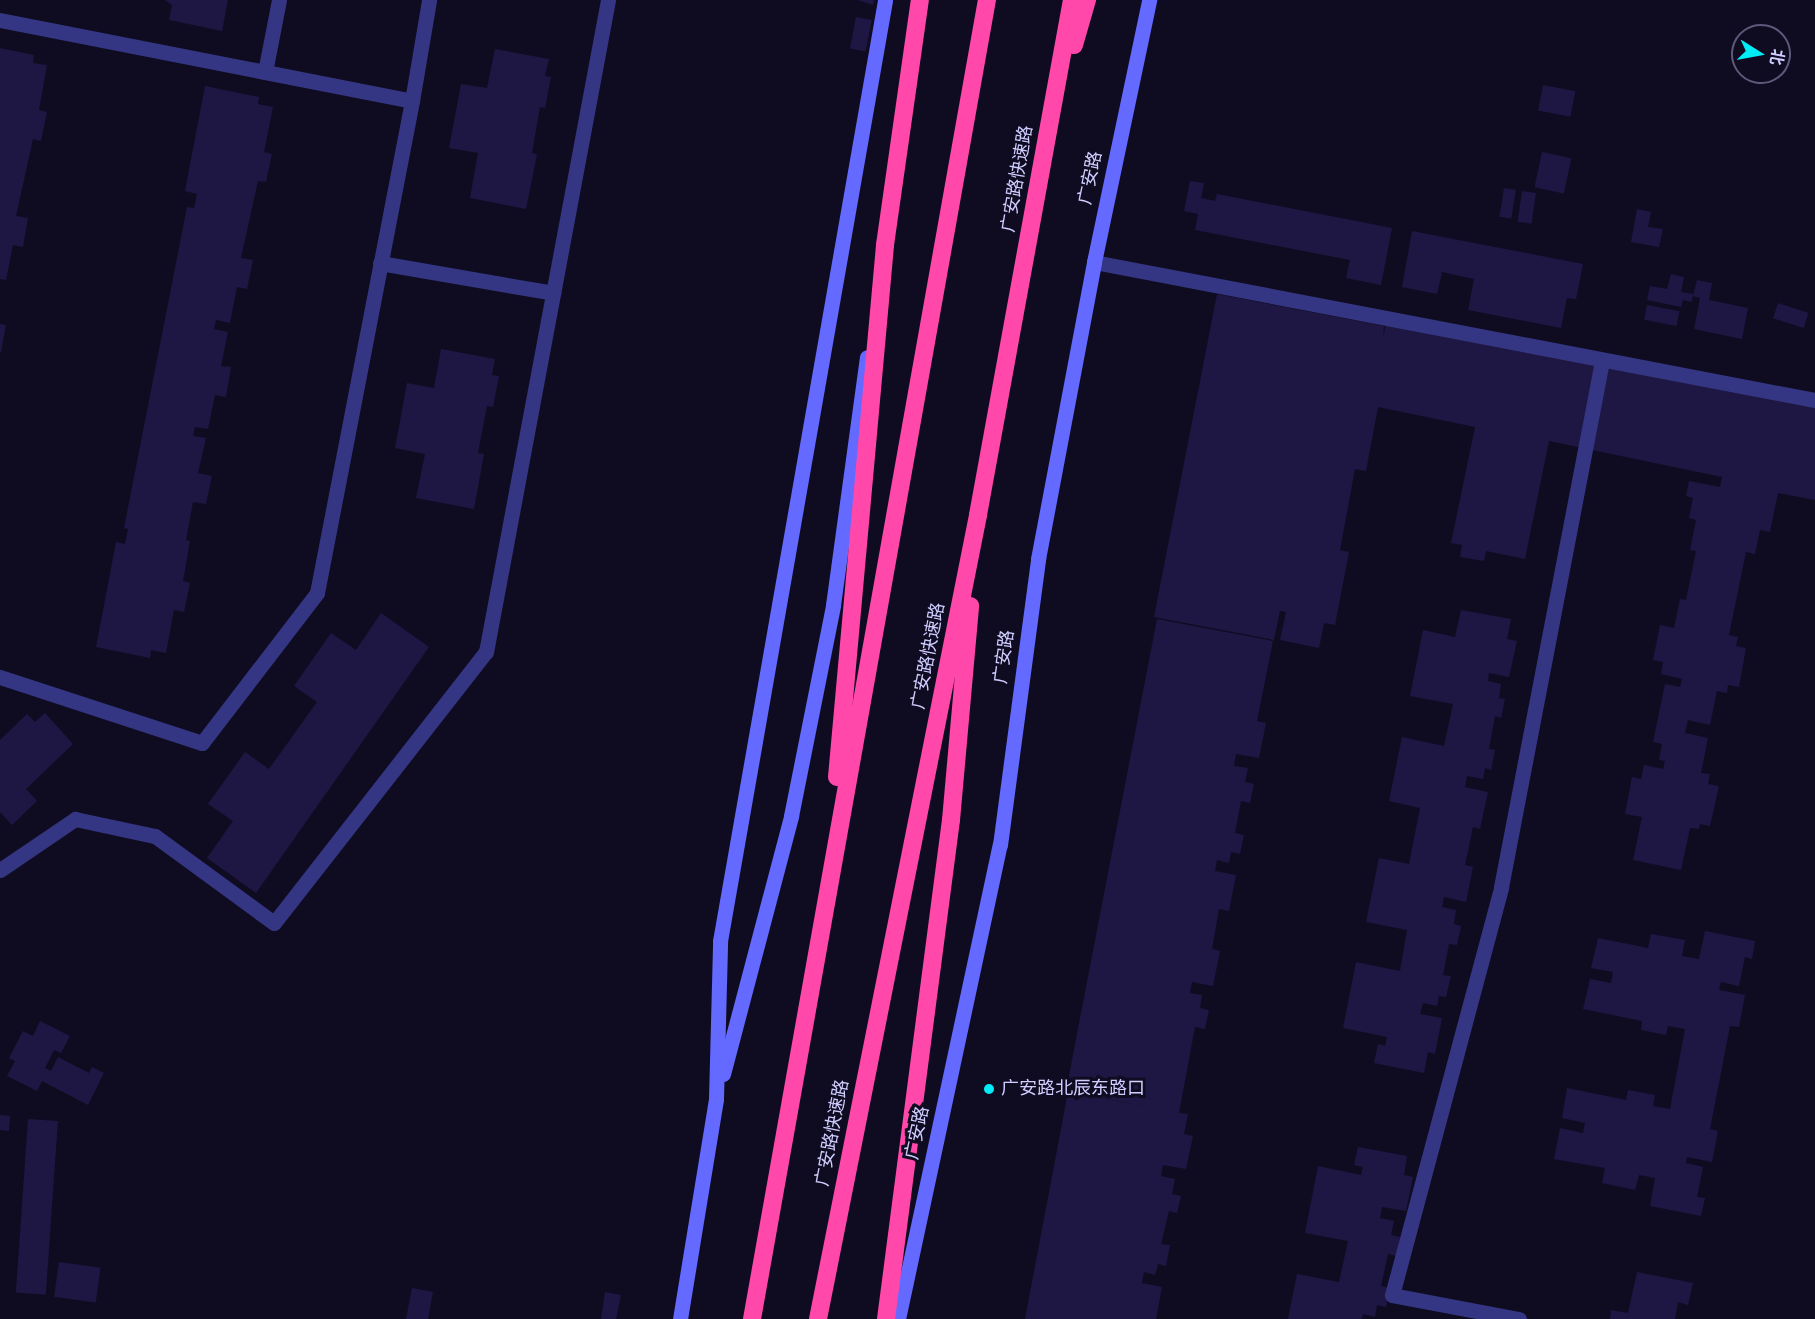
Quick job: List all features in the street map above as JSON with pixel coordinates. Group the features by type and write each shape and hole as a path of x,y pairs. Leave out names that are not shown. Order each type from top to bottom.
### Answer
{"highway":[{"path":"826,896 885,245 920,0"},
{"path":"752,1319 987,0"},
{"name":"广安路快速路","path":"818,1319 978,515 1072,0"},
{"path":"1048,133 1087,0"},
{"path":"886,1319 951,820 978,515"}],"main road":[{"path":"716,1099 720,941 885,0"},
{"name":"广安路","path":"898,1319 1000,845 1038,559 1094,262 1149,0"},
{"path":"680,1319 716,1099 791,816 833,605 885,245"}],"street":[{"path":"265,72 279,0"},
{"path":"0,677 202,743 317,593 412,101 429,0"},
{"path":"0,870 75,819 155,836 274,923 486,652 553,293 604,1"},
{"path":"0,20 412,101"},
{"path":"1094,262 1815,400"},
{"path":"380,263 553,293"},
{"path":"1519,1319 1392,1295 1501,887 1602,361"}],"building":[{"path":"165,0 228,0 222,31 169,20 172,5"},
{"path":"858,0 874,0 873,5"},
{"path":"856,17 872,20 866,51 850,48"},
{"path":"0,48 34,55 33,63 47,65 39,110 47,112 41,141 33,139 16,216 28,218 23,247 13,245 6,280 0,279"},
{"path":"495,49 549,59 545,76 551,77 545,108 540,107 532,153 537,154 526,209 470,198 478,153 449,148 461,84 487,88"},
{"path":"1543,85 1575,91 1570,117 1538,111"},
{"path":"205,86 259,97 258,104 273,107 264,152 272,154 266,182 258,181 241,258 253,260 247,289 237,287 230,323 216,320 214,329 228,332 221,366 231,367 226,397 215,395 208,429 195,427 193,436 206,438 198,473 212,476 206,504 193,502 186,540 190,541 183,581 190,583 184,612 174,610 166,653 151,650 150,658 96,647 116,542 125,544 128,529 124,528 187,207 194,208 197,194 185,191"},
{"path":"1542,152 1571,158 1564,193 1535,187"},
{"path":"1190,181 1204,183 1201,198 1215,201 1217,194 1392,228 1381,285 1346,278 1350,260 1195,230 1198,214 1184,211"},
{"path":"1504,188 1516,190 1511,219 1499,217"},
{"path":"1522,191 1536,193 1532,224 1518,222"},
{"path":"1637,209 1651,212 1648,227 1663,229 1659,247 1631,242"},
{"path":"1412,231 1583,264 1576,299 1567,298 1561,328 1468,310 1474,279 1442,272 1437,294 1402,287"},
{"path":"1671,274 1684,277 1681,292 1693,294 1692,302 1683,300 1681,307 1647,300 1650,286 1667,289"},
{"path":"1697,280 1712,283 1709,300 1748,308 1742,339 1694,329 1700,298 1693,296"},
{"path":"1217,294 1384,326 1383,338 1387,318 1815,406 1815,500 1778,493 1770,532 1760,530 1755,554 1746,552 1729,635 1738,637 1736,646 1746,648 1739,687 1728,685 1727,693 1717,691 1710,725 1688,720 1685,733 1708,738 1701,773 1710,774 1708,784 1719,786 1710,826 1700,824 1699,829 1690,828 1681,870 1633,860 1642,817 1625,814 1632,777 1641,779 1644,765 1663,769 1665,761 1659,760 1662,744 1653,742 1665,684 1680,687 1682,679 1661,674 1663,662 1653,660 1660,625 1674,628 1680,599 1686,600 1696,551 1690,550 1696,520 1689,518 1693,498 1686,496 1689,481 1720,487 1722,477 1549,441 1525,559 1486,551 1484,561 1460,557 1462,545 1451,543 1475,427 1378,407 1366,471 1355,469 1340,550 1349,552 1335,625 1324,623 1319,648 1280,640 1286,612 1280,611 1274,640 1154,617"},
{"path":"1778,303 1808,313 1803,328 1773,318"},
{"path":"1647,305 1679,311 1677,326 1644,320"},
{"path":"0,324 6,325 1,352 0,352"},
{"path":"441,349 495,359 492,375 499,376 493,407 487,406 478,453 484,454 474,509 416,498 425,454 395,448 407,383 434,388"},
{"path":"1461,610 1511,619 1507,639 1517,641 1509,677 1489,673 1488,681 1501,684 1499,698 1505,699 1501,718 1495,716 1489,749 1495,750 1491,770 1485,768 1483,779 1467,776 1465,787 1488,792 1480,829 1473,827 1465,865 1473,867 1466,902 1444,897 1442,907 1456,910 1454,924 1461,926 1457,945 1449,944 1443,975 1451,976 1446,997 1439,996 1437,1006 1423,1003 1420,1014 1442,1018 1435,1054 1428,1052 1424,1073 1374,1063 1378,1044 1385,1046 1387,1037 1343,1028 1356,962 1400,971 1407,930 1366,922 1379,858 1409,864 1420,808 1389,801 1402,737 1444,746 1453,704 1410,696 1423,630 1455,637"},
{"path":"381,613 429,647 256,893 207,858 233,821 208,804 245,752 269,769 317,702 294,686 331,633 356,650"},
{"path":"1157,619 1273,641 1257,721 1266,723 1259,758 1236,754 1234,766 1248,768 1245,782 1254,784 1250,803 1241,801 1235,833 1244,835 1240,854 1231,852 1229,863 1217,860 1215,871 1236,875 1229,911 1219,909 1212,949 1220,951 1213,986 1192,982 1190,993 1202,995 1200,1008 1209,1010 1205,1029 1195,1027 1179,1113 1188,1114 1184,1134 1193,1136 1186,1169 1163,1165 1161,1176 1175,1179 1172,1194 1181,1196 1177,1213 1169,1211 1161,1244 1170,1245 1166,1266 1158,1264 1155,1275 1144,1272 1142,1283 1162,1287 1156,1319 1025,1319 1068,1092 1154,1108 1066,1091"},
{"path":"45,713 73,744 26,789 37,801 12,825 0,812 0,740 27,714 35,722"},
{"path":"1705,931 1755,941 1752,959 1745,957 1739,986 1721,982 1719,990 1745,995 1739,1027 1730,1026 1710,1129 1718,1131 1712,1162 1687,1157 1686,1163 1703,1167 1697,1197 1705,1198 1701,1216 1650,1206 1655,1178 1639,1175 1635,1190 1602,1183 1605,1168 1554,1159 1560,1128 1583,1133 1585,1123 1562,1118 1567,1088 1626,1100 1628,1090 1655,1095 1653,1106 1670,1109 1685,1029 1668,1026 1666,1035 1641,1030 1642,1021 1583,1009 1590,979 1611,983 1613,972 1591,968 1598,938 1648,948 1651,934 1685,940 1682,956 1699,959"},
{"path":"40,1021 70,1036 61,1053 54,1050 45,1068 51,1071 58,1057 89,1073 92,1067 104,1073 88,1105 42,1081 37,1091 7,1076 15,1061 9,1058 23,1031 33,1036"},
{"path":"0,1115 10,1116 9,1131 0,1130"},
{"path":"28,1119 58,1121 46,1295 16,1293"},
{"path":"1358,1147 1407,1156 1404,1175 1413,1177 1406,1211 1382,1207 1380,1218 1394,1221 1391,1235 1400,1237 1397,1256 1388,1254 1381,1286 1390,1288 1386,1307 1377,1305 1375,1317 1363,1314 1362,1319 1288,1319 1297,1274 1339,1282 1348,1241 1305,1233 1318,1166 1361,1175 1363,1167 1354,1165"},
{"path":"59,1262 101,1268 96,1303 54,1297"},
{"path":"1637,1272 1693,1283 1688,1305 1678,1302 1675,1319 1610,1319 1611,1310 1628,1313"},
{"path":"412,1288 433,1292 428,1319 406,1319"},
{"path":"605,1292 621,1295 616,1319 601,1319"}],"place":[{"name":"广安路北辰东路口","path":"989,1089"}]}
